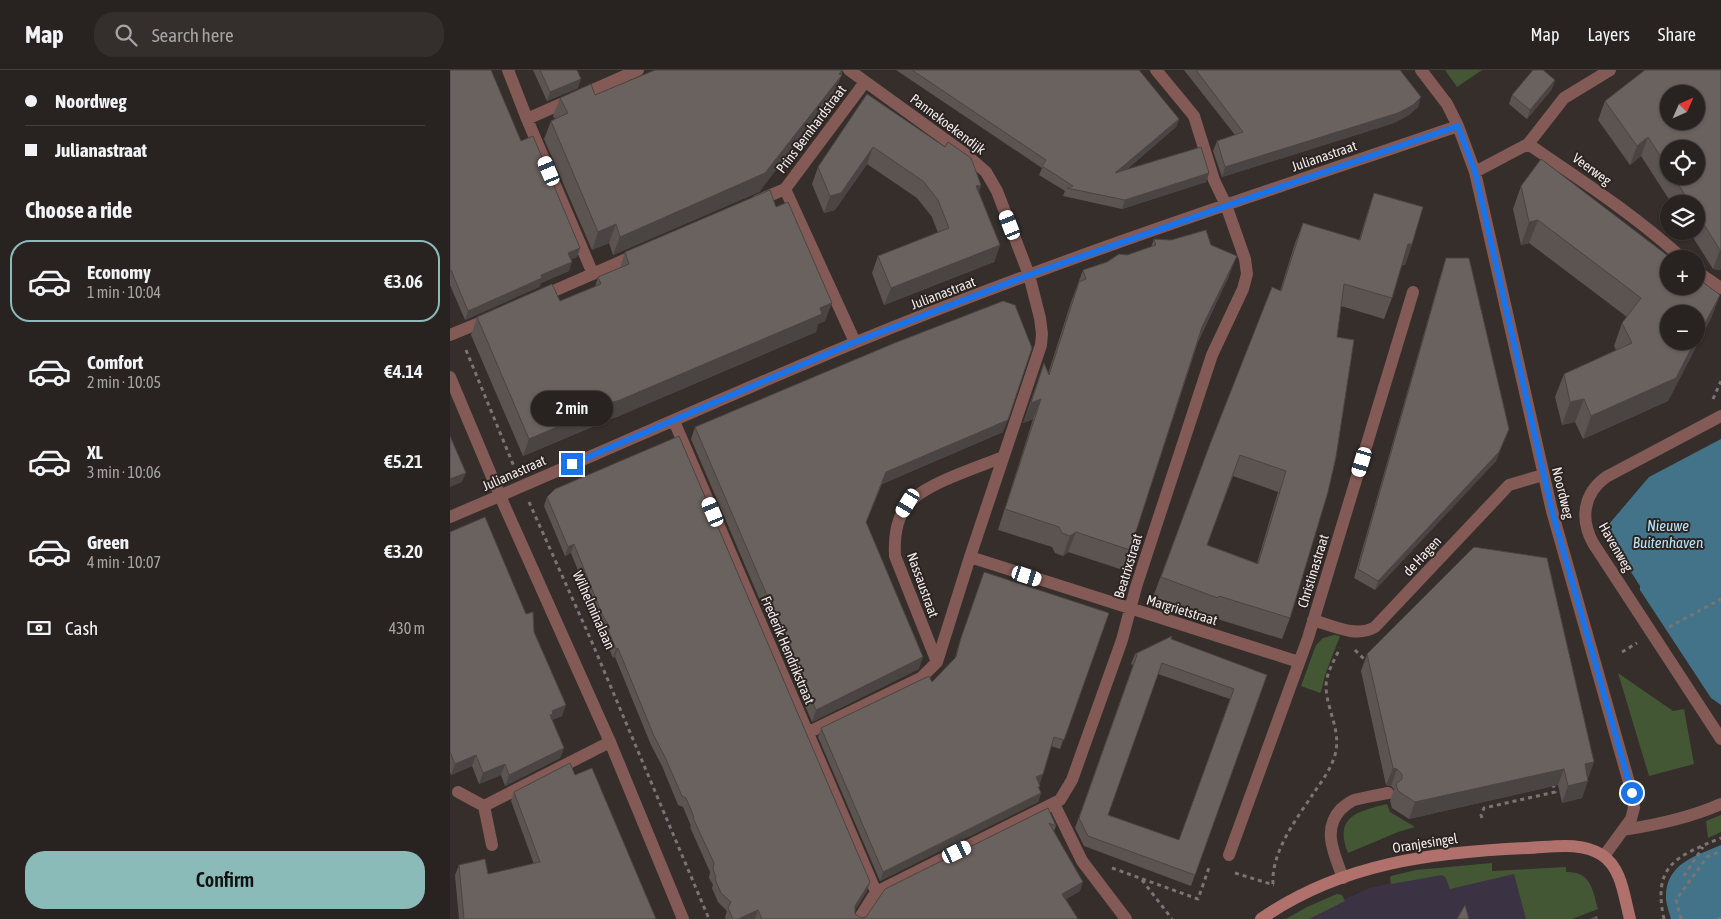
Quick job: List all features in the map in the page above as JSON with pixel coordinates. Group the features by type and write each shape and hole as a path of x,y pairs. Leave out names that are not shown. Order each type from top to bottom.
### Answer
{"street":[{"path":"508,70 593,274"},
{"path":"527,119 638,70"},
{"name":"Pannekoekendijk","path":"850,70 964,153 986,172 997,191 1029,275"},
{"name":"Beatrixstraat","path":"1054,804 1063,796 1072,780 1122,640 1136,587 1212,355 1243,289 1247,274 1245,259 1226,206 1214,180 1194,116 1156,70"},
{"name":"Noordweg","path":"1421,70 1447,104 1458,126 1475,172 1543,475 1632,793 1633,814 1604,856"},
{"path":"1475,172 1528,144 1564,98 1610,70"},
{"name":"Prins Bernhardstraat","path":"750,205 785,189 865,82"},
{"name":"Julianastraat","path":"450,517 855,342 1029,275 1458,126"},
{"name":"Veerweg","path":"1528,144 1579,178 1673,250"},
{"path":"785,189 855,342"},
{"path":"530,301 654,247"},
{"name":"Nassaustraat","path":"807,733 921,678 937,662 1041,344 1040,318 1029,275"},
{"path":"1705,276 1721,288"},
{"name":"Christinastraat","path":"1229,855 1313,620 1413,292"},
{"path":"454,334 503,313"},
{"path":"450,377 500,496 610,742 682,919"},
{"name":"Havenweg","path":"1721,416 1606,477 1595,487 1587,501 1584,515 1587,530 1593,543 1721,740"},
{"name":"Frederik Hendrikstraat","path":"674,420 876,892"},
{"name":"Nassaustraat","path":"937,662 895,556 894,539 900,517 908,503 922,492 1003,457"},
{"name":"de Hagen","path":"1313,620 1353,631 1363,632 1376,627 1509,485 1543,475"},
{"name":"Margrietstraat","path":"970,557 1299,662"},
{"path":"484,806 610,742"},
{"path":"458,792 484,806"},
{"path":"1343,878 1331,842 1330,833 1335,818 1345,806 1354,800 1388,793"},
{"path":"859,919 876,892 1054,804 1082,862 1126,919"},
{"path":"1623,830 1652,826 1721,804"},
{"path":"484,806 492,845"},
{"name":"Oranjesingel","path":"1261,919 1299,896 1343,878 1388,863 1459,852 1570,846 1591,849 1604,856"},
{"path":"1604,856 1617,872 1630,919"}],"path":[{"name":"Wilhelminalaan","path":"454,334 591,640 710,919"},
{"path":"1666,629 1721,599"},
{"path":"1622,652 1634,645"},
{"path":"1275,888 1273,884 1274,868 1284,842 1300,813 1330,769 1334,758 1338,741 1326,687 1329,671 1337,655"},
{"path":"1372,660 1364,656 1373,669"},
{"path":"1552,780 1555,792"},
{"path":"1482,818 1481,815 1484,808 1560,791"},
{"path":"1664,919 1660,900 1663,879 1669,868 1676,860 1686,854 1721,838"},
{"path":"1684,876 1704,845"},
{"path":"1681,919 1676,900 1707,856 1721,851"},
{"path":"1082,862 1099,863 1198,898 1210,865"},
{"path":"1141,878 1172,919"},
{"path":"1268,883 1273,884"}],"shaded area":[{"path":"1516,871 1533,919 1300,919 1370,888 1432,873"}],"green space":[{"path":"1445,70 1482,70 1457,87"},
{"path":"1334,635 1340,636 1325,675 1321,692 1301,686 1316,645 1323,638"},
{"path":"1618,673 1673,711 1684,709 1694,764 1649,776"},
{"path":"1387,804 1390,812 1415,827 1348,853 1344,841 1346,823 1358,813"},
{"path":"1721,815 1721,832 1708,838 1706,821"},
{"path":"1492,863 1492,871 1566,867 1566,872 1586,878 1592,888 1598,909 1572,919 1526,919 1514,874 1450,889 1446,878 1442,875 1391,884 1391,876 1416,870"},
{"path":"1337,894 1342,895 1345,901 1309,919 1286,919 1307,907"}],"water":[{"name":"Nieuwe Buitenhaven","path":"1721,439 1721,705 1711,698 1640,590 1640,586 1604,530 1649,477"},
{"path":"1721,845 1721,919 1671,919 1666,900 1670,878 1683,863"}],"building":[{"path":"450,70 491,70 521,141 533,136 580,248 568,253 572,262 541,275 542,278 468,311 450,270"},
{"path":"540,70 577,70 581,79 550,92"},
{"path":"655,70 842,70 839,74 842,75 765,173 620,237 616,224 598,232 551,121 568,113 560,98 591,84 595,95"},
{"path":"912,70 1139,70 1179,119 1115,173 1201,147 1209,173 1125,200 1067,188 1073,186 1042,166 1046,160"},
{"path":"1196,70 1400,70 1421,97 1413,105 1398,113 1225,167 1217,141 1243,132"},
{"path":"1533,70 1543,70 1555,80 1530,110 1512,95"},
{"path":"1645,70 1721,70 1721,250 1705,226 1705,195 1685,195 1679,185 1705,185 1705,140 1660,140 1660,155 1648,137 1637,146 1605,101"},
{"path":"867,94 945,147 948,142 971,158 981,185 976,186 1000,245 891,288 878,256 949,228 938,200 923,181 873,147 841,193 830,196 818,167"},
{"path":"1541,159 1660,250 1660,295 1705,295 1705,284 1720,295 1705,323 1705,305 1660,305 1660,350 1690,350 1676,378 1591,416 1584,399 1570,402 1564,374 1632,343 1622,323 1641,298 1538,220 1529,222 1521,186"},
{"path":"770,190 776,207 788,202 832,303 820,308 822,314 620,400 603,405 604,407 529,439 477,317 552,284 560,301 601,284 598,277 629,264 625,252"},
{"path":"1374,193 1423,207 1412,244 1408,244 1392,298 1344,284 1337,337 1354,340 1336,457 1328,492 1290,618 1219,596 1218,598 1161,577 1210,444 1272,287 1281,291 1303,223 1360,240","holes":["1240,455 1286,471 1258,564 1207,545"]},
{"path":"1206,230 1211,245 1237,256 1202,327 1130,550 1076,532 1070,536 1062,533 1059,527 1005,509 1041,399 1031,403 1044,363 1049,375 1079,282 1086,279 1083,270 1107,262 1119,254 1127,255 1156,245 1154,239 1171,240"},
{"path":"1446,258 1469,258 1509,429 1499,452 1378,581 1358,569"},
{"path":"1003,301 1015,305 1032,348 1008,420 886,472 866,522 923,657 816,710 695,427 892,344"},
{"path":"450,436 466,473 450,479"},
{"path":"679,436 870,882 855,906 855,914 861,918 866,917 885,889 1048,808 1056,826 1049,823 1083,882 1062,894 1078,919 762,919 758,910 738,919 733,919 728,908 731,902 721,893 715,879 714,863 686,798 682,796 654,736 618,648 616,649 608,630 610,628 602,614 574,544 568,547 547,497 555,489"},
{"path":"485,517 526,614 533,612 534,632 566,705 552,711 553,714 550,715 564,748 509,775 505,764 483,773 476,755 455,764 450,752 450,532"},
{"path":"1474,547 1547,558 1594,762 1585,764 1588,781 1568,786 1564,769 1415,802 1398,791 1396,784 1402,779 1402,774 1393,768 1367,654"},
{"path":"984,572 1109,613 1064,740 1054,737 1043,774 1036,777 1041,793 883,872 821,728 929,676 932,682 956,657"},
{"path":"1172,636 1171,639 1267,675 1195,875 1088,836 1079,818 1137,655 1135,654","holes":["1162,663 1234,689 1179,840 1108,815"]},
{"path":"570,763 575,775 592,768 656,919 464,919 459,865 485,859 488,874 540,862 514,792"},
{"path":"1465,905 1469,919 1457,919"}],"route":[{"path":"572,464 855,342 1029,275 1458,126 1475,172 1552,511 1632,793"}]}
